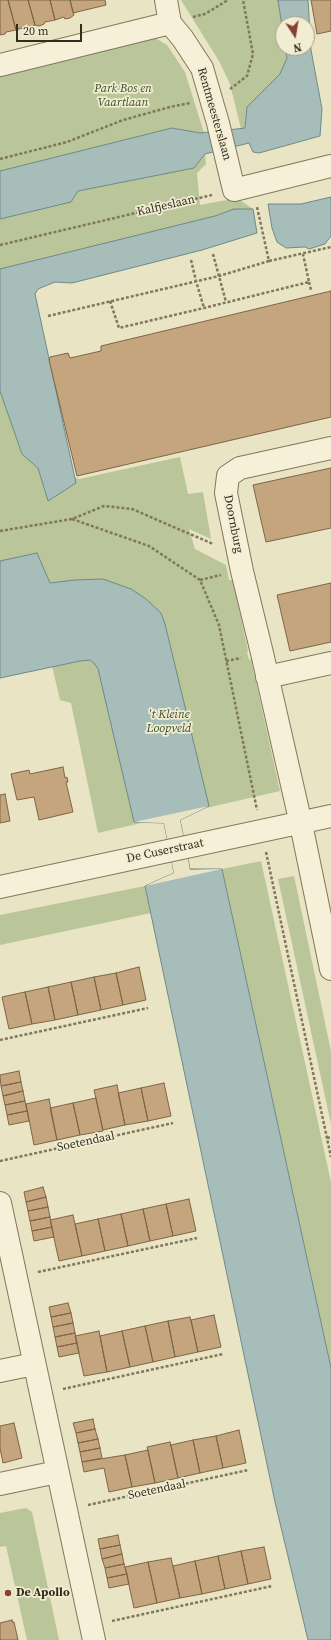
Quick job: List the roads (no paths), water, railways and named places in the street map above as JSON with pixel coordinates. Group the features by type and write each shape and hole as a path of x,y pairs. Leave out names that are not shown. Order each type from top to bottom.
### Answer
{"street":[{"name":"Rentmeesterslaan","path":"166,0 170,23 183,39 202,68 227,157 234,190 331,166"},
{"path":"0,65 170,23"},
{"name":"Doornburg","path":"331,448 240,468 228,476 226,493 239,556 301,824 331,969"},
{"path":"267,677 331,663"},
{"name":"De Cuserstraat","path":"0,887 301,824 331,816"},
{"path":"0,1203 92,1633"},
{"path":"0,1371 34,1364"},
{"path":"0,1484 57,1472"}],"water":[{"path":"278,0 308,0 309,16 280,16"},
{"path":"287,56 312,56 322,109 320,136 259,153 253,152 249,143 205,154 194,168 78,191 71,202 0,219 0,171 172,128 200,133 245,128 247,107 280,74"},
{"path":"331,197 331,236 325,244 309,249 305,247 286,248 277,242 272,228 268,204 301,204"},
{"path":"234,209 253,209 257,233 202,250 72,283 55,282 38,289 35,294 76,483 48,501 38,468 22,454 0,391 0,269 215,216"},
{"path":"37,553 50,583 103,579 131,589 146,599 161,613 165,624 209,806 180,820 190,869 222,869 331,1368 331,1640 308,1640 275,1502 145,886 174,873 164,823 134,822 98,669 94,663 90,660 80,661 0,678 0,561"}],"place":[{"name":"De Apollo","path":"8,1593"}],"park label":[{"name":"Park Bos en Vaartlaan","path":"123,96"},
{"name":"'t Kleine Loopveld","path":"169,722"}]}
